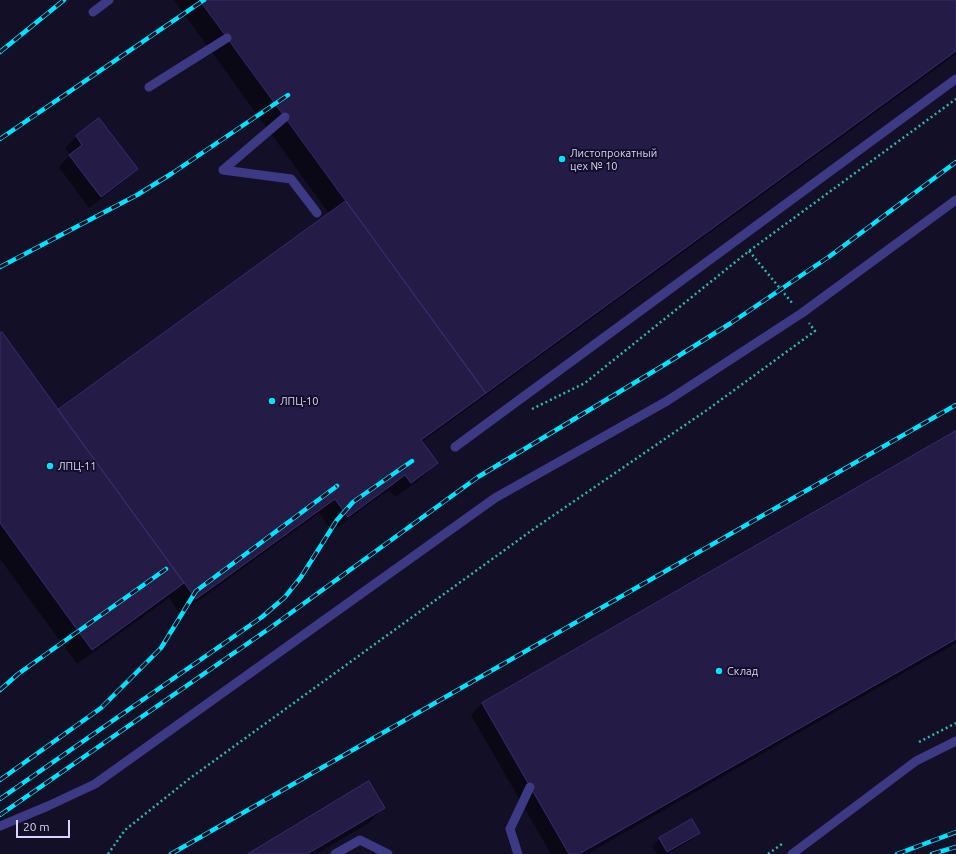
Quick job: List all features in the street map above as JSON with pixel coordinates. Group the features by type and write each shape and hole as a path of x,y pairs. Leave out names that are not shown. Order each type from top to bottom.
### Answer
{"lane":[{"path":"93,12 109,0"},
{"path":"150,87 227,38"},
{"path":"455,447 956,79"},
{"path":"285,117 223,170 291,178 316,213"},
{"path":"0,826 95,784 495,498 667,401 802,313 956,200"},
{"path":"792,854 916,761 956,741"},
{"path":"518,854 510,829 530,787"},
{"path":"335,854 360,840 388,854"}],"path":[{"path":"527,412 585,383 749,251 956,99"},
{"path":"108,854 125,830 189,779 535,528 707,410 815,331 802,313 749,251"}],"building":[{"name":"Листопрокатный цех № 10","path":"200,0 956,0 956,51 486,393"},
{"path":"99,118 138,169 101,197 69,155 82,145 76,136"},
{"name":"ЛПЦ-10","path":"346,201 486,393 421,440 438,463 411,483 405,475 348,517 335,499 196,599 58,410"},
{"name":"ЛПЦ-11","path":"2,332 184,583 92,650 0,523 0,333"},
{"name":"Склад","path":"956,431 956,639 579,854 569,854 482,703"},
{"path":"369,781 385,808 307,854 248,854"},
{"path":"692,819 700,833 667,852 659,838"}],"railway":[{"path":"0,52 64,0"},
{"path":"0,139 204,0"},
{"path":"0,267 137,195 171,174 288,95"},
{"path":"0,815 270,628 478,477 731,323 830,256 956,162"},
{"path":"171,854 956,405"},
{"path":"0,799 262,617 285,597 301,577 337,520 353,502 412,461"},
{"path":"0,780 101,708 161,648 196,591 337,486"},
{"path":"0,690 18,674 166,569"},
{"path":"897,854 956,832"},
{"path":"932,854 956,847"}],"place":[{"name":"Листопрокатный цех № 10","path":"562,159"},
{"name":"ЛПЦ-10","path":"272,401"},
{"name":"ЛПЦ-11","path":"50,466"},
{"name":"Склад","path":"719,671"}]}
